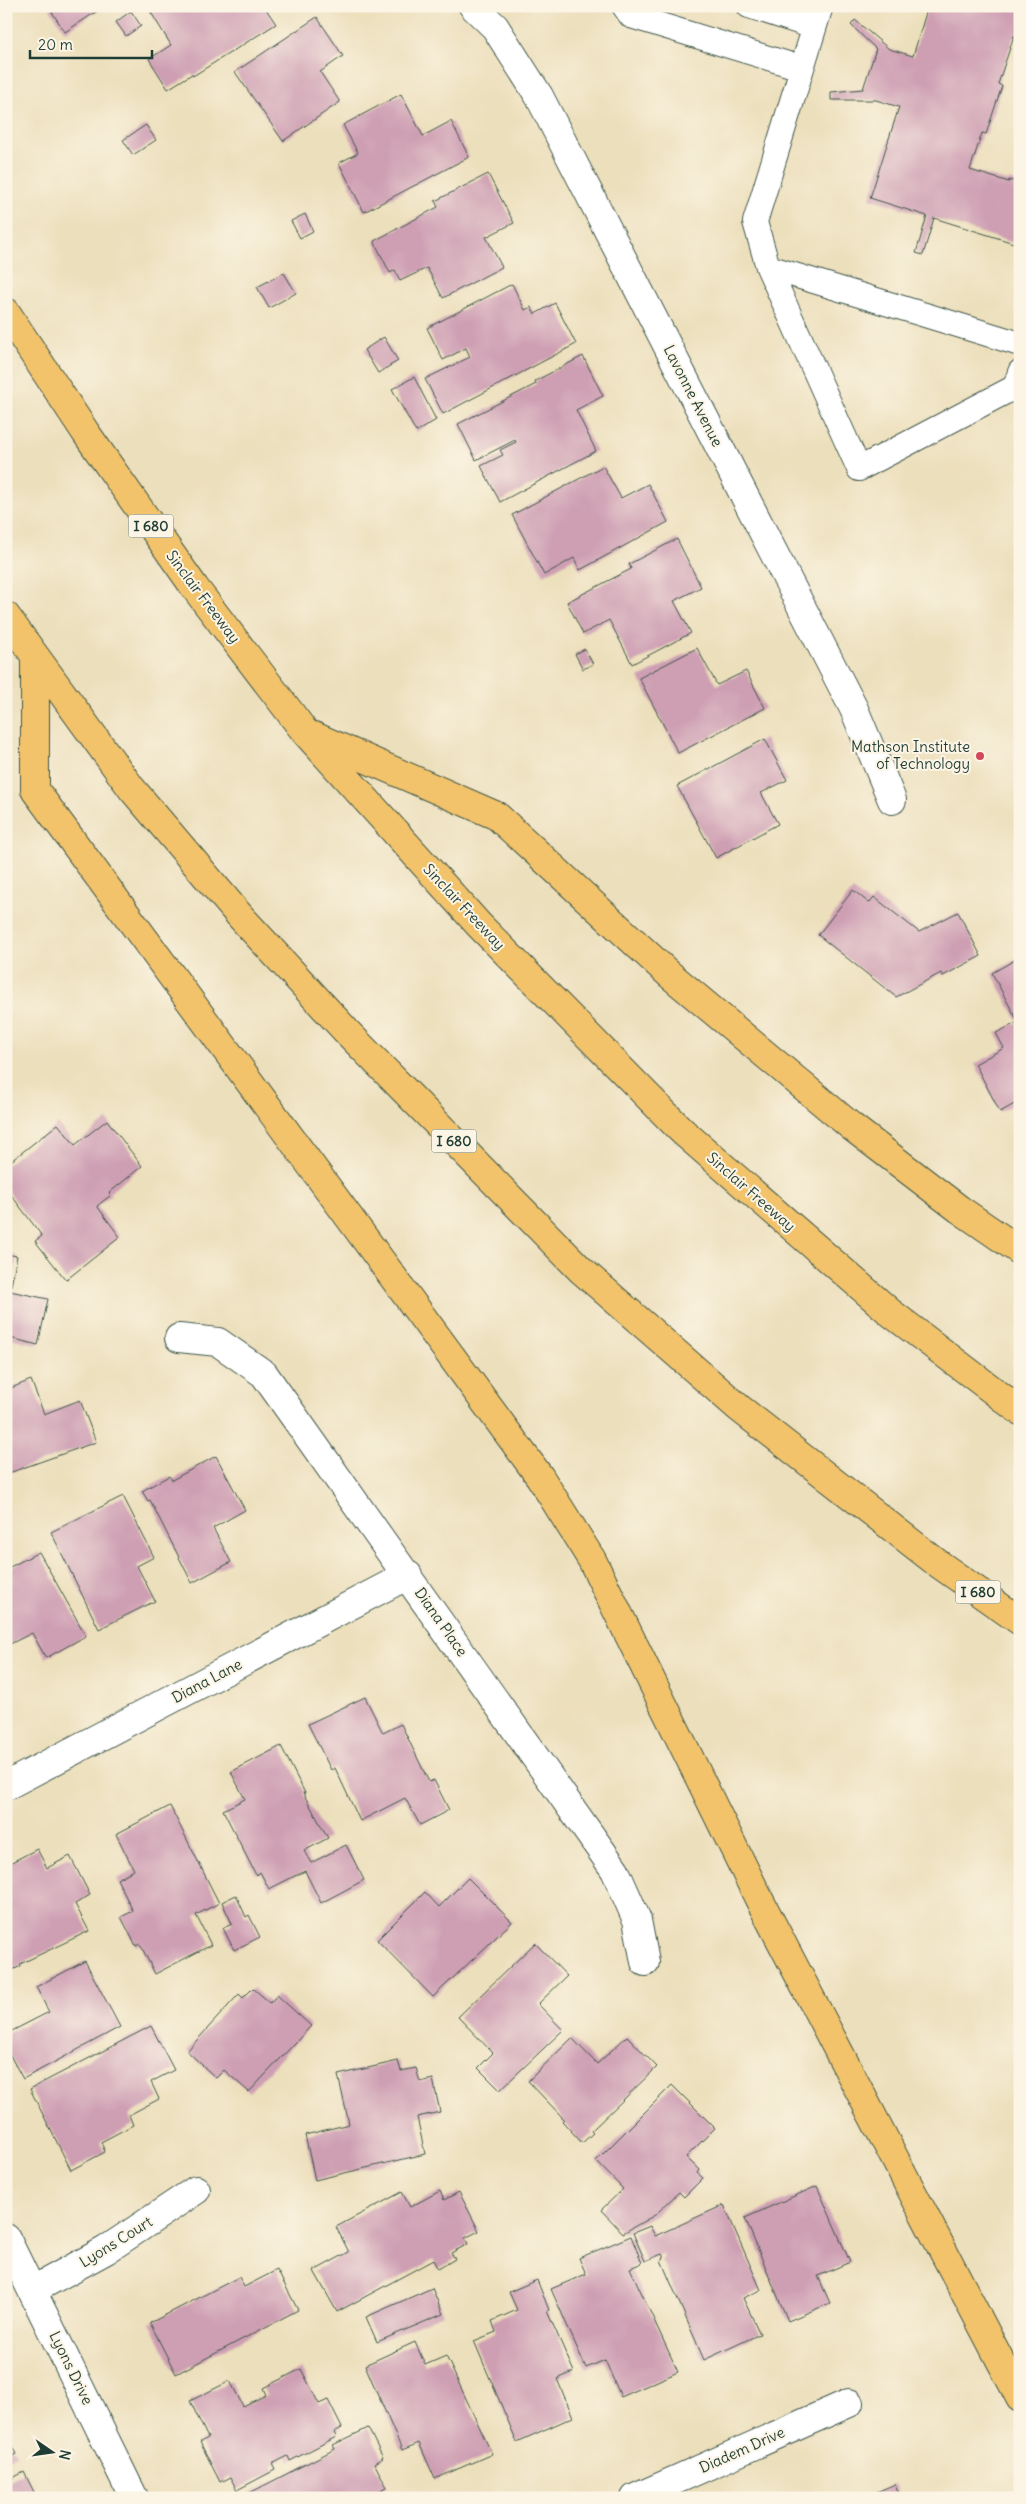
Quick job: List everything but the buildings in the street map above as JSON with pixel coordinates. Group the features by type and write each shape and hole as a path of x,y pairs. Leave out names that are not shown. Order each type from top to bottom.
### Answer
{"highway":[{"name":"Sinclair Freeway","path":"6,312 86,433 195,588 305,732 478,925 682,1132 891,1314 1020,1411"},
{"name":"I 680","path":"6,616 132,789 240,916 348,1033 581,1270 739,1408 928,1556 1020,1621"},
{"path":"35,657 35,790 540,1477 592,1560 760,1901 1020,2398"},
{"path":"305,732 497,816 669,974 852,1127 958,1209 1020,1251"}],"street":[{"name":"Lavonne Avenue","path":"473,6 495,27 539,96 854,709 892,800"},
{"name":"Diana Place","path":"179,1338 218,1342 264,1374 616,1870 637,1920 645,1962"},
{"name":"Diana Lane","path":"6,1786 408,1575"},
{"name":"Lyons Court","path":"33,2290 106,2250 196,2190"},
{"name":"Lyons Drive","path":"6,2238 134,2498"},
{"name":"Diadem Drive","path":"635,2498 849,2403"}],"lane":[{"path":"624,6 631,16 802,68"},
{"path":"749,6 818,16 755,222 768,267 859,469 1015,387 1020,372"},
{"path":"768,267 1020,344"}],"place":[{"name":"Mathson Institute of Technology","path":"980,756"}]}
